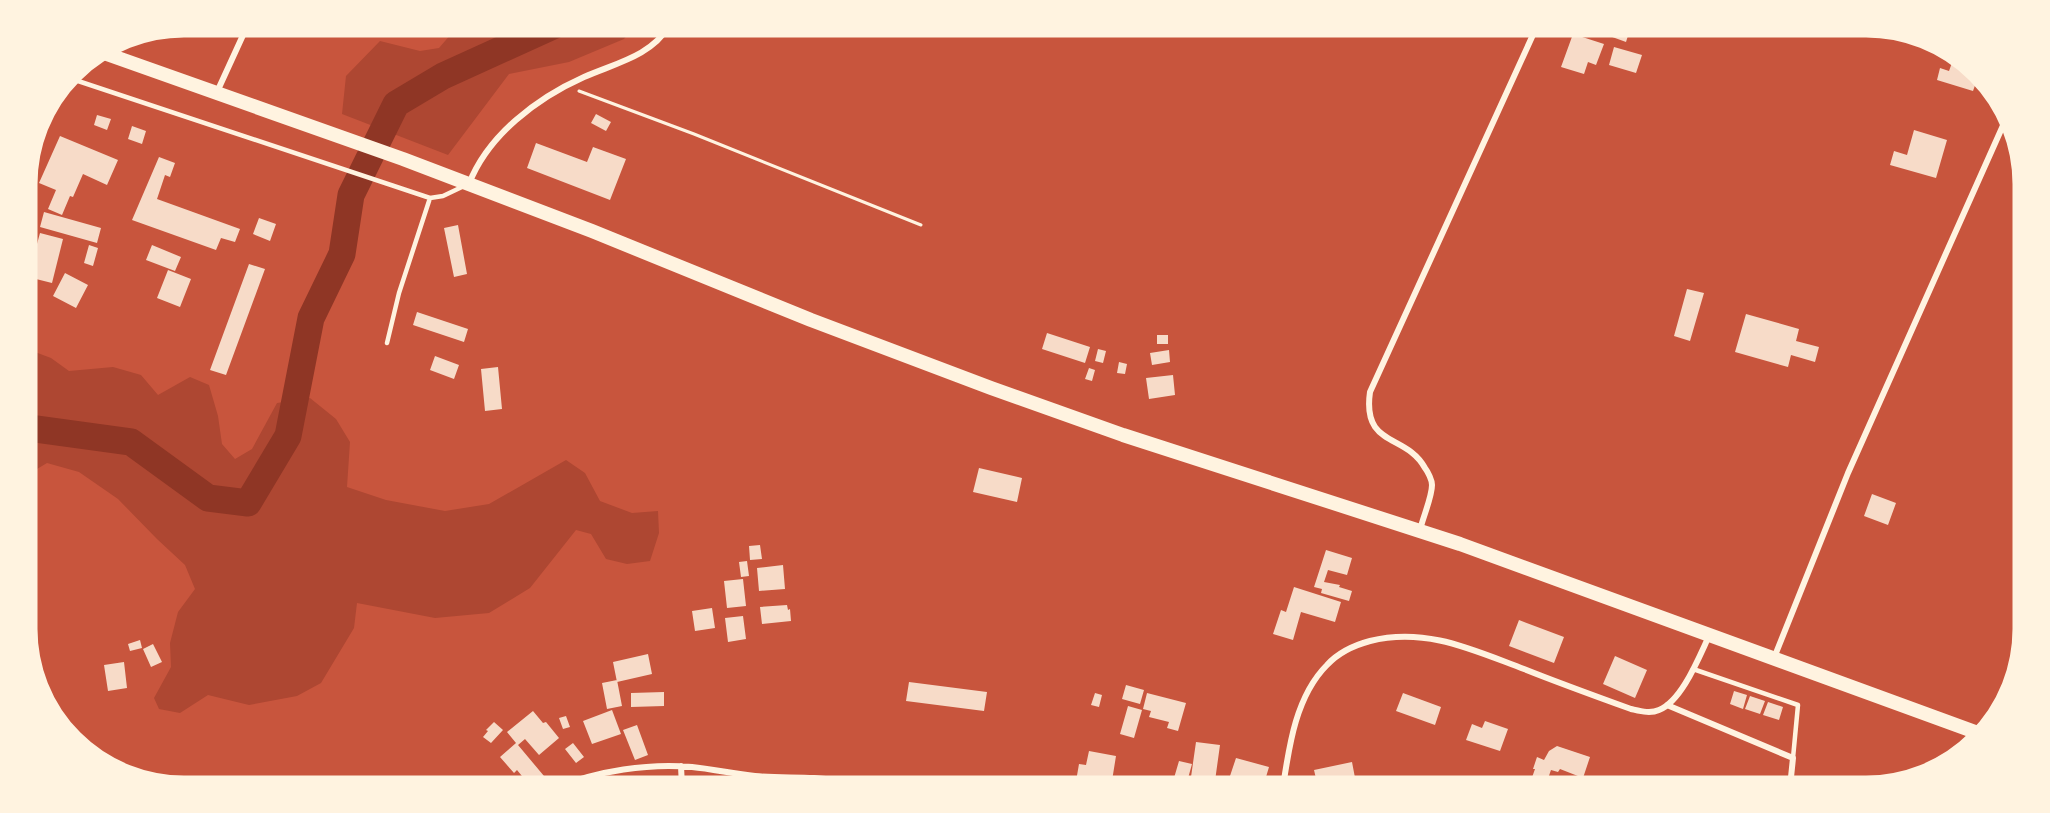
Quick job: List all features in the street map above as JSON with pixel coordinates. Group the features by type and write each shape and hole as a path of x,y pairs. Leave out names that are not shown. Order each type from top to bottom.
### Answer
{"main road":[{"path":"111,56 403,159 592,231 811,320 981,384 1123,435 1420,530 1973,731"}],"street":[{"path":"217,93 243,36"},
{"path":"469,184 476,165 513,123 539,102 566,86 648,50 663,36"},
{"path":"1420,530 1432,484 1428,472 1422,461 1378,431 1371,421 1368,404 1370,392 1533,36"},
{"path":"1773,658 1848,473 2003,127"},
{"path":"1285,777 1297,719 1317,677 1326,665 1344,652 1378,639 1410,636 1435,639 1492,657 1630,709 1649,712 1657,711 1667,705 1683,686 1709,636"},
{"path":"1667,705 1793,758 1791,777"},
{"path":"592,777 653,766 681,766 753,776 782,777"},
{"path":"681,766 682,777"}],"lane":[{"path":"77,81 430,198 442,196 469,184"},
{"path":"387,343 399,293 430,198"},
{"path":"1693,669 1798,705 1793,758"}],"path":[{"path":"566,86 694,134 921,225"}],"shaded area":[{"path":"449,36 627,36 569,62 509,74 448,155 342,114 346,76 380,41 420,51 439,48"},
{"path":"36,352 51,358 69,371 113,367 141,375 158,395 190,377 209,385 218,416 222,444 235,459 252,449 277,403 310,398 336,419 350,442 347,487 386,500 445,511 489,504 566,460 585,473 600,501 632,513 658,511 659,533 650,561 627,564 606,559 591,534 576,530 530,588 489,613 435,618 357,603 354,628 321,683 297,696 249,705 208,695 180,713 159,709 154,698 171,667 170,643 178,612 195,589 185,565 118,499 79,472 47,463 36,470"}],"building":[{"path":"1572,36 1604,44 1596,65 1588,62 1584,74 1561,67"},
{"path":"1610,36 1628,36 1626,42"},
{"path":"1614,47 1642,55 1636,73 1609,65"},
{"path":"1952,64 1964,73 1975,84 1973,91 1937,80 1940,68 1949,71"},
{"path":"596,114 611,122 606,131 591,123"},
{"path":"97,115 111,119 107,130 94,125"},
{"path":"132,126 146,131 142,144 128,139"},
{"path":"1914,130 1947,140 1936,178 1890,165 1894,151 1907,155"},
{"path":"60,136 118,160 107,185 83,174 62,215 48,209 56,190 39,183"},
{"path":"536,143 587,162 593,147 626,159 610,200 527,168"},
{"path":"159,157 175,163 170,177 165,175 157,199 240,229 235,242 221,238 216,250 132,220"},
{"path":"44,212 101,228 97,243 40,227"},
{"path":"259,218 276,224 270,241 253,234"},
{"path":"458,225 467,274 454,277 444,228"},
{"path":"40,233 63,239 52,283 36,279 36,248"},
{"path":"89,245 98,248 93,266 84,263"},
{"path":"152,245 181,257 175,271 146,260"},
{"path":"249,264 265,269 226,375 210,370"},
{"path":"168,270 191,279 180,307 157,298"},
{"path":"65,273 88,285 76,308 53,296"},
{"path":"1687,289 1704,293 1690,341 1674,336"},
{"path":"417,312 468,329 464,342 413,325"},
{"path":"1746,314 1799,329 1796,341 1819,347 1815,362 1791,355 1788,367 1735,352"},
{"path":"1047,333 1090,347 1085,363 1042,349"},
{"path":"1157,335 1168,335 1168,344 1157,344"},
{"path":"1098,349 1106,351 1103,363 1095,361"},
{"path":"1169,350 1170,362 1152,365 1150,353"},
{"path":"435,356 459,365 454,379 430,370"},
{"path":"1119,362 1127,364 1125,374 1117,373"},
{"path":"498,367 502,409 485,411 481,369"},
{"path":"1089,368 1095,370 1092,381 1085,379"},
{"path":"1173,375 1175,395 1149,399 1146,378"},
{"path":"979,468 1022,478 1017,502 973,492"},
{"path":"1872,494 1896,503 1888,525 1864,516"},
{"path":"760,545 762,559 750,560 749,546"},
{"path":"1326,550 1352,558 1347,575 1328,570 1324,582 1340,585 1339,587 1352,591 1349,601 1321,593 1322,589 1314,587"},
{"path":"747,561 749,576 741,577 739,562"},
{"path":"783,565 785,589 759,591 757,568"},
{"path":"743,579 746,606 727,608 724,581"},
{"path":"1294,587 1341,602 1335,622 1301,612 1293,640 1273,634 1281,610 1286,612"},
{"path":"787,605 788,610 790,609 791,621 762,624 760,607"},
{"path":"712,608 715,628 695,631 692,611"},
{"path":"743,616 746,639 728,642 725,618"},
{"path":"1519,620 1564,637 1554,663 1509,646"},
{"path":"140,640 142,648 130,651 128,644"},
{"path":"153,644 162,662 151,667 143,649"},
{"path":"648,654 652,674 617,682 613,662"},
{"path":"1615,656 1647,670 1635,698 1603,684"},
{"path":"124,662 127,688 108,691 104,665"},
{"path":"617,680 622,706 607,709 602,683"},
{"path":"909,682 987,692 984,711 906,701"},
{"path":"1126,685 1144,690 1140,704 1122,699"},
{"path":"1734,691 1747,695 1743,709 1730,704"},
{"path":"664,692 664,706 631,707 631,693"},
{"path":"1095,693 1102,695 1099,707 1091,705"},
{"path":"1147,693 1186,703 1178,731 1167,728 1169,722 1149,717 1151,711 1143,709"},
{"path":"1403,693 1441,707 1435,725 1396,711"},
{"path":"1750,696 1765,701 1760,714 1745,709"},
{"path":"1768,702 1783,707 1779,720 1763,715"},
{"path":"1128,706 1142,710 1134,738 1120,734"},
{"path":"612,710 621,734 592,744 583,721"},
{"path":"533,711 559,738 539,755 525,739 518,745 543,777 523,777 517,770 514,773 500,757 516,743 507,732"},
{"path":"566,716 570,727 563,729 559,718"},
{"path":"1485,721 1508,729 1500,751 1466,740 1472,724 1482,728"},
{"path":"494,722 503,730 491,743 483,737"},
{"path":"637,725 648,755 635,760 623,730"},
{"path":"1196,742 1220,745 1216,777 1191,777"},
{"path":"573,743 584,757 576,763 565,749"},
{"path":"1557,746 1590,757 1583,777 1560,769 1558,772 1551,770 1549,777 1532,777 1537,757 1544,760 1549,751"},
{"path":"1089,751 1116,756 1113,777 1077,777 1079,764 1086,765"},
{"path":"1236,758 1269,767 1266,777 1230,777"},
{"path":"1179,761 1192,764 1188,777 1174,777"},
{"path":"1352,762 1355,777 1316,777 1314,770"}],"waterway":[{"path":"36,429 131,442 208,498 248,503 288,436 311,318 342,254 351,195 396,104 443,76 531,36"}]}
